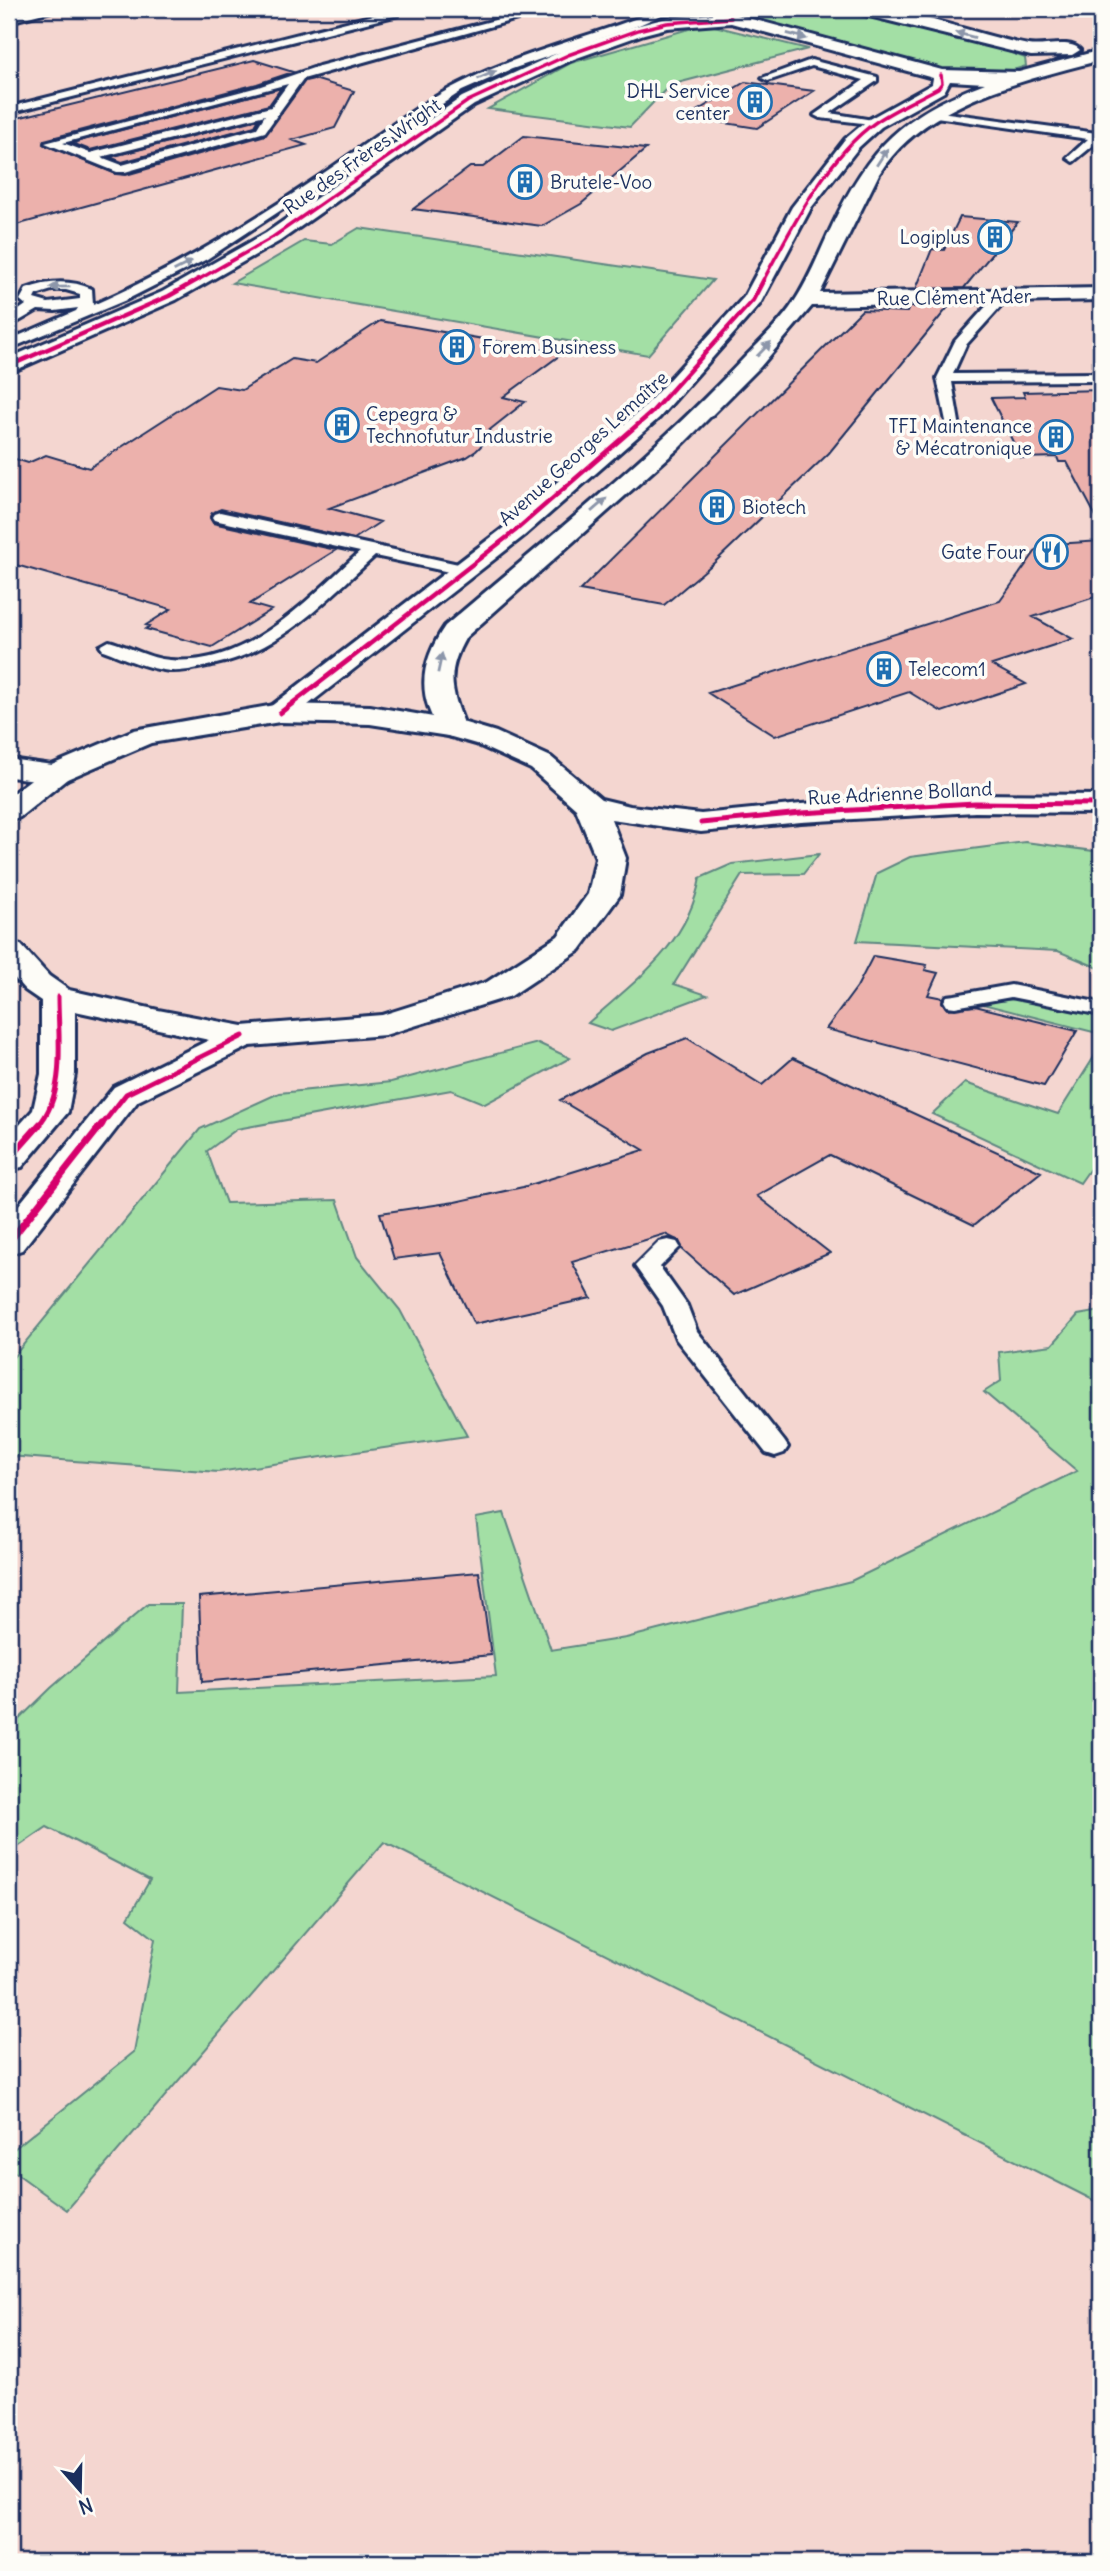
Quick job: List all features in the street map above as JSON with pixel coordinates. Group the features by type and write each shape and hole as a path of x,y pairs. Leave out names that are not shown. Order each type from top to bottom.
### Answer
{"street":[{"path":"859,9 1031,51 1076,50 1101,46"},
{"name":"Rue des Frères Wright","path":"9,366 169,296 273,237 468,101 568,55 638,30 721,12 942,75 1019,77"},
{"path":"1031,51 1041,62 1043,70"},
{"path":"452,728 437,692 439,659 454,632 700,419 793,319 807,300 847,214 887,148 916,123 933,114 1019,77 1101,55"},
{"name":"Avenue Georges Lemaître","path":"280,713 515,531 651,413 753,300 802,207 852,143 875,123 939,88 942,75"},
{"name":"Rue Clément Ader","path":"807,300 1101,294"},
{"path":"9,811 57,773 144,736 280,713 370,715 452,728 486,738 541,763 590,805 630,850 604,895 569,943 499,989 385,1025 243,1036 158,1020 58,997 37,983 9,952"},
{"path":"9,768 57,773"},
{"name":"Rue Adrienne Bolland","path":"590,805 630,816 701,823 801,813 975,803 1101,804"},
{"name":"Rue Adrienne Bolland","path":"630,850 701,823"},
{"path":"9,1159 50,1112 58,1074 58,997"},
{"path":"9,1242 126,1094 243,1036"}],"lane":[{"path":"9,19 54,9"},
{"path":"9,110 398,12 378,9"},
{"path":"299,76 261,130 121,169 51,144 262,89 299,76 548,9"},
{"path":"9,345 84,308 121,296 227,242 330,175 435,101 482,76 541,52 639,22 661,13 661,9"},
{"path":"686,9 721,12"},
{"path":"768,78 811,62 873,79 820,115 875,123"},
{"path":"89,157 275,109"},
{"path":"933,114 1097,137 1073,158"},
{"path":"9,323 31,302 31,292 38,290 67,286 87,292 84,308"},
{"path":"953,428 944,378 960,344 1004,295"},
{"path":"9,300 84,308"},
{"path":"944,378 1101,377"},
{"path":"220,517 463,570"},
{"path":"109,646 168,666 212,661 256,647 299,619 332,583 372,550"},
{"path":"955,1001 1011,991 1101,1009"},
{"path":"668,1247 647,1266 675,1305 685,1333 775,1447"}],"shaded area":[{"path":"9,9 695,9 692,13 670,22 728,18 716,9 1101,9 1101,2562 9,2562 9,366 169,296 468,101 603,38 529,64 448,103 239,243 102,316 9,355"}],"green space":[{"path":"727,9 835,9 995,47 1025,58 1026,66 1000,74 954,72 725,13"},
{"path":"706,24 808,49 670,85 630,127 488,109 571,63"},
{"path":"359,228 713,280 648,355 232,283 304,241 332,244"},
{"path":"1025,842 1101,852 1101,969 1058,951 857,941 877,873 910,857"},
{"path":"819,854 803,874 742,875 674,984 707,995 611,1031 588,1023 641,976 672,942 694,902 700,878 732,864"},
{"path":"1016,999 1101,1017 1101,1034 979,1003"},
{"path":"538,1043 570,1058 485,1104 451,1090 237,1129 207,1151 226,1203 337,1200 357,1257 400,1310 467,1436 218,1472 9,1456 9,1362 200,1129 279,1093 391,1082"},
{"path":"1101,1046 1101,1153 1080,1183 932,1114 965,1083 1058,1114"},
{"path":"1101,1311 1101,2204 384,1842 67,2210 9,2168 9,2153 134,2052 155,1939 128,1918 150,1880 47,1827 9,1853 9,1729 51,1688 148,1604 182,1604 179,1692 496,1676 476,1518 504,1513 551,1650 626,1638 851,1581 1077,1471 984,1392 1001,1381 999,1352 1052,1345 1078,1315"}],"building":[{"path":"254,60 293,72 44,140 43,144 116,174 126,175 266,135 305,81 314,79 354,91 335,128 292,140 306,145 9,227 9,120"},
{"name":"DHL Service center","path":"745,82 814,91 757,128 687,117"},
{"path":"281,88 269,105 90,150 72,143"},
{"path":"259,119 255,126 122,162 110,157"},
{"name":"Brutele-Voo","path":"524,136 646,149 581,204 542,226 413,209 470,167 483,167"},
{"path":"960,217 1018,222 964,288 916,289 932,249 944,250"},
{"name":"Biotech","path":"949,306 829,453 715,562 664,605 580,590 862,310 907,312 909,307"},
{"path":"380,321 563,353 503,397 525,402 487,432 483,444 467,457 329,508 380,522 354,539 221,509 212,513 210,518 213,523 336,550 250,604 271,610 212,647 146,629 150,626 146,625 171,609 9,563 9,457 28,463 46,455 89,468 216,386 242,390 292,359 316,363"},
{"name":"TFI Maintenance & Mécatronique","path":"1101,390 1101,526 1067,462 1059,462 1057,457 1021,458 991,398 1025,397 1023,392"},
{"name":"Telecom1","path":"1101,541 1101,595 1033,617 1073,639 992,665 1026,684 942,712 909,692 775,736 708,693 1000,601 1040,545"},
{"path":"873,956 927,965 925,970 938,973 928,995 943,998 942,1002 947,1009 975,1006 1077,1031 1044,1086 826,1029 857,987"},
{"path":"687,1038 762,1085 793,1058 1041,1172 974,1225 830,1155 757,1196 830,1253 734,1295 682,1249 679,1241 665,1234 572,1262 591,1298 474,1324 440,1253 394,1259 380,1213 455,1202 523,1187 644,1150 560,1100 648,1053"},
{"path":"479,1572 491,1655 202,1682 199,1597"}],"cycle path":[{"path":"9,366 169,296 273,237 468,101 568,55 638,30 667,23 731,18"},
{"path":"280,713 515,531 651,413 753,300 802,207 852,143 875,123 938,88 942,83 941,75"},
{"path":"701,823 801,813 975,803 1101,804"},
{"path":"9,1159 50,1112 58,1074 58,997"},
{"path":"9,1242 126,1094 243,1036"}],"place":[{"name":"DHL Service center","path":"755,102"},
{"name":"Brutele-Voo","path":"525,182"},
{"name":"Logiplus","path":"995,237"},
{"name":"Forem Business","path":"457,347"},
{"name":"Cepegra & Technofutur Industrie","path":"342,425"},
{"name":"TFI Maintenance & Mécatronique","path":"1056,437"},
{"name":"Biotech","path":"717,507"},
{"name":"Gate Four","path":"1051,552"},
{"name":"Telecom1","path":"884,669"}]}
